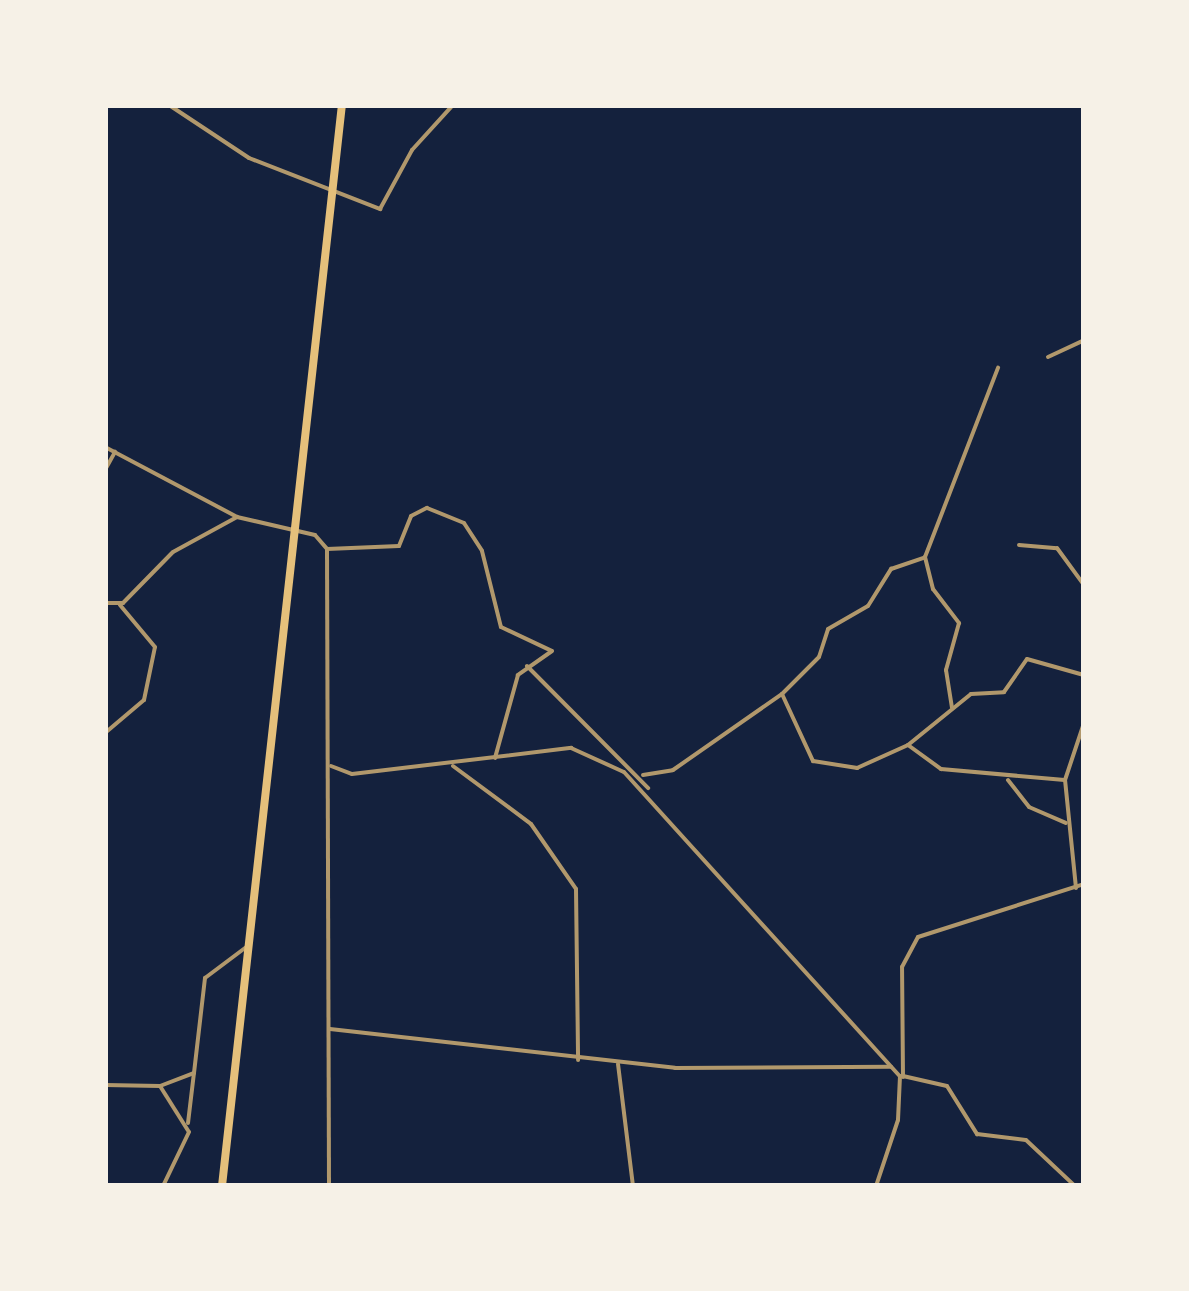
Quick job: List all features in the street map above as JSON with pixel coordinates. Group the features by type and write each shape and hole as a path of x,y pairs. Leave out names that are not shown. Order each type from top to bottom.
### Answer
{"highway":[{"path":"222,1186 342,105"}],"street":[{"path":"169,105 249,158 385,208 412,150 454,105"},
{"path":"1048,358 1084,340"},
{"path":"952,708 946,670 958,622 932,589 925,558 998,368"},
{"path":"105,447 237,517 294,528 327,549 399,546 411,516 447,510 480,544 502,626 552,648 527,666 510,692 496,758"},
{"path":"105,470 116,452"},
{"path":"120,605 173,552 237,517"},
{"path":"1018,544 1056,548 1084,584"},
{"path":"327,549 331,766 328,1186"},
{"path":"643,775 673,770 782,694 819,657 828,629 868,606 891,569 925,558"},
{"path":"105,603 120,605 155,647 144,700 105,733"},
{"path":"782,694 813,761 857,768 908,745 976,692 1004,692 1027,658 1084,674"},
{"path":"527,666 643,775 649,792"},
{"path":"1076,888 1066,823 1065,780 1084,723"},
{"path":"908,745 941,768 1008,780 1065,780"},
{"path":"331,766 352,774 586,750 649,792 903,1079 947,1086 977,1134 1026,1140 1075,1186"},
{"path":"453,765 531,824 576,889 578,1060"},
{"path":"1008,780 1029,807 1066,823"},
{"path":"876,1186 903,1079 902,967 918,938 1084,884"},
{"path":"162,1186 188,1128 205,978 249,946"},
{"path":"330,1029 618,1064 891,1067"},
{"path":"618,1064 633,1186"},
{"path":"105,1085 160,1086 194,1073"},
{"path":"160,1086 188,1128"}]}
